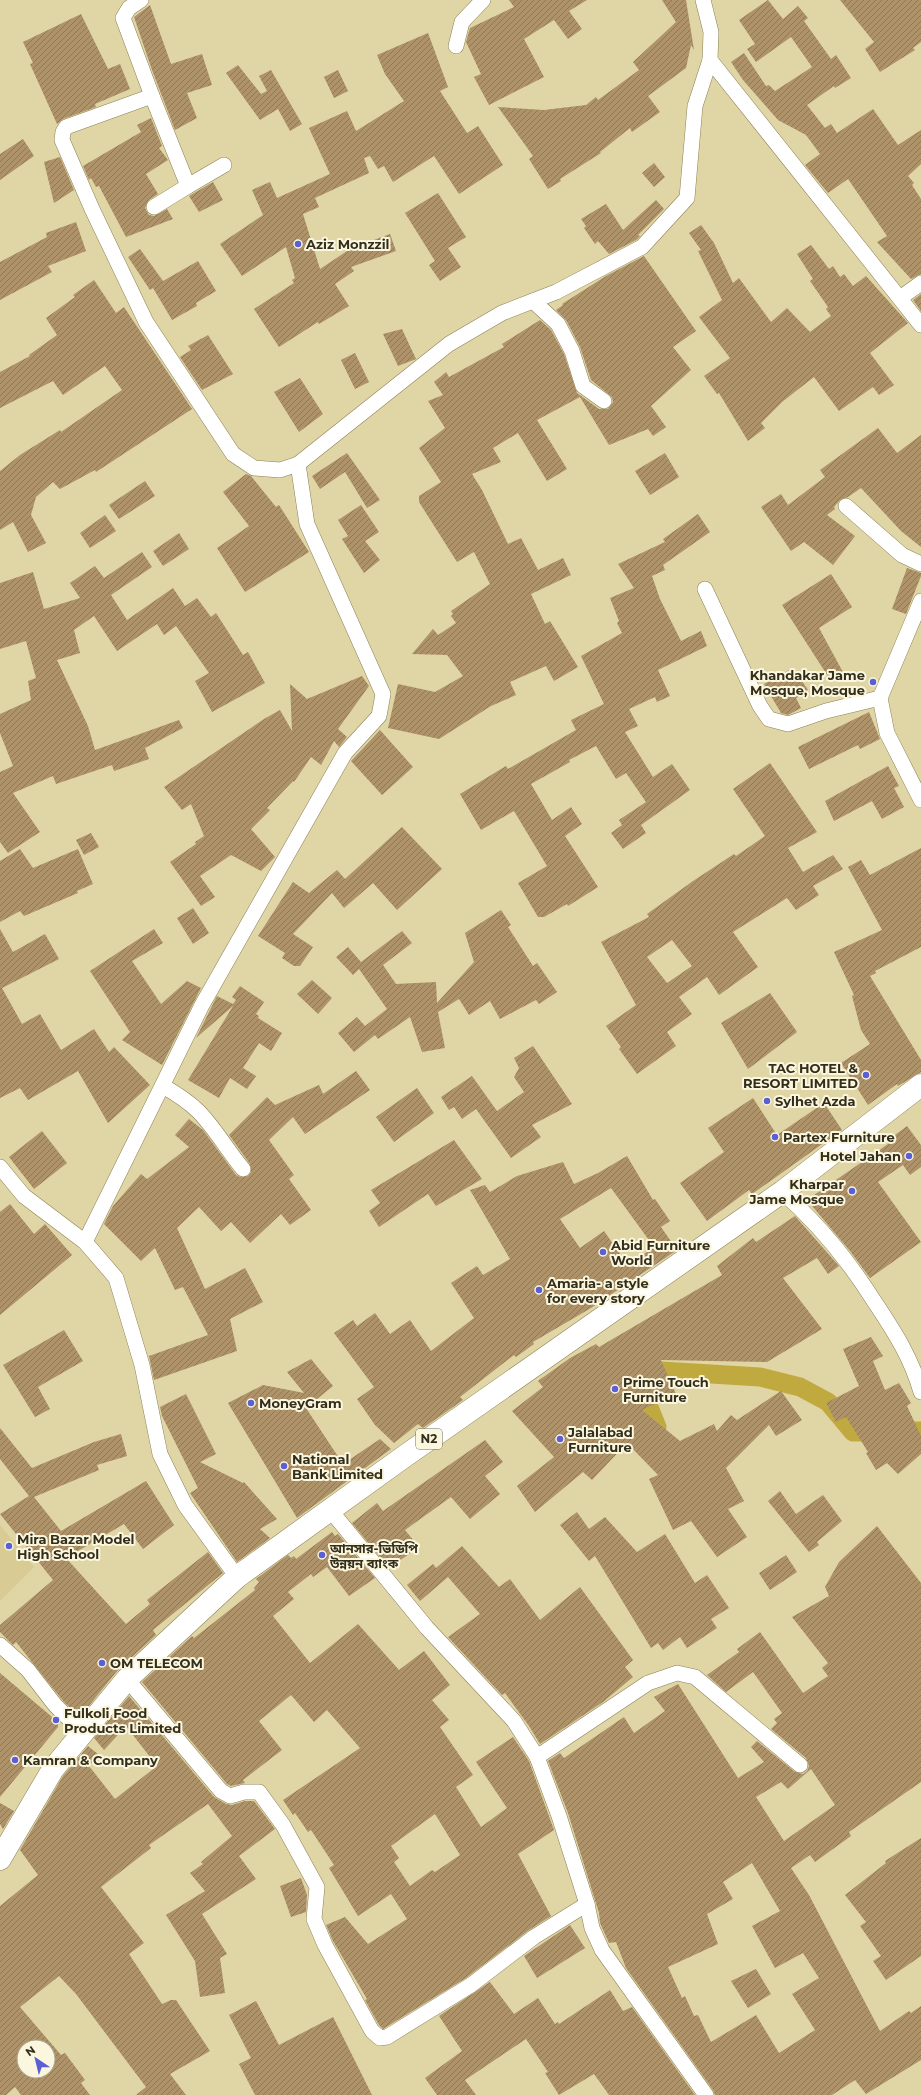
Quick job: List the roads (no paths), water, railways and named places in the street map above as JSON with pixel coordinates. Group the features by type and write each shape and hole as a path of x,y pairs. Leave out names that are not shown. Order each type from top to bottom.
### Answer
{"highway":[{"name":"N2","path":"0,1859 53,1769 127,1679 237,1577 405,1456 782,1192 921,1085"}],"street":[{"path":"141,0 129,8 123,18 188,186"},
{"path":"456,46 462,22 483,0"},
{"path":"152,96 66,127 63,132 62,140 92,209 146,322 233,454 254,468 280,470 298,464 449,344 502,313 556,292 642,247 687,198 695,106 710,60 711,32 708,14 703,0"},
{"path":"710,60 921,325"},
{"path":"154,207 224,165"},
{"path":"900,298 921,283"},
{"path":"533,301 558,324 572,351 583,386 604,401"},
{"path":"85,1242 202,1005 345,752 379,716 383,694 308,524 298,464"},
{"path":"846,506 902,555 921,564"},
{"path":"705,590 760,706 770,719 788,724 826,711 880,698"},
{"path":"921,600 880,698 887,733 921,800"},
{"path":"163,1086 184,1098 197,1110 211,1126 243,1169"},
{"path":"0,1167 24,1196 85,1242 116,1278 142,1364 160,1454 186,1505 237,1577"},
{"path":"782,1192 838,1248 859,1278 896,1333 914,1367 921,1392"},
{"path":"330,1511 427,1628 514,1721 537,1757 559,1816 587,1904 592,1928 602,1950 706,2095"},
{"path":"0,1645 28,1670 55,1705 83,1733"},
{"path":"537,1757 648,1682 677,1673 695,1677 800,1765"},
{"path":"127,1679 221,1791 230,1796 244,1792 260,1792 283,1825 317,1887 314,1919 325,1945 372,2031 380,2038 387,2037 471,1985 534,1937 587,1904"}],"waterway":[{"path":"642,1435 657,1427 638,1380 662,1371 760,1377 800,1387 828,1402 853,1432 921,1431"}],"place":[{"name":"Aziz Monzzil","path":"298,244"},
{"name":"Khandakar Jame Mosque, Mosque","path":"873,682"},
{"name":"TAC HOTEL & RESORT LIMITED","path":"866,1075"},
{"name":"Sylhet Azda","path":"767,1101"},
{"name":"Partex Furniture","path":"775,1137"},
{"name":"Hotel Jahan","path":"909,1156"},
{"name":"Kharpar Jame Mosque","path":"852,1191"},
{"name":"Abid Furniture World","path":"603,1252"},
{"name":"Amaria- a style for every story","path":"539,1290"},
{"name":"Prime Touch Furniture","path":"615,1389"},
{"name":"MoneyGram","path":"251,1403"},
{"name":"Jalalabad Furniture","path":"560,1439"},
{"name":"National Bank Limited","path":"284,1466"},
{"name":"Mira Bazar Model High School","path":"9,1546"},
{"name":"আনসার-ভিডিপি উন্নয়ন ব্যাংক","path":"322,1555"},
{"name":"OM TELECOM","path":"102,1663"},
{"name":"Fulkoli Food Products Limited","path":"56,1720"},
{"name":"Kamran & Company","path":"15,1760"}]}
